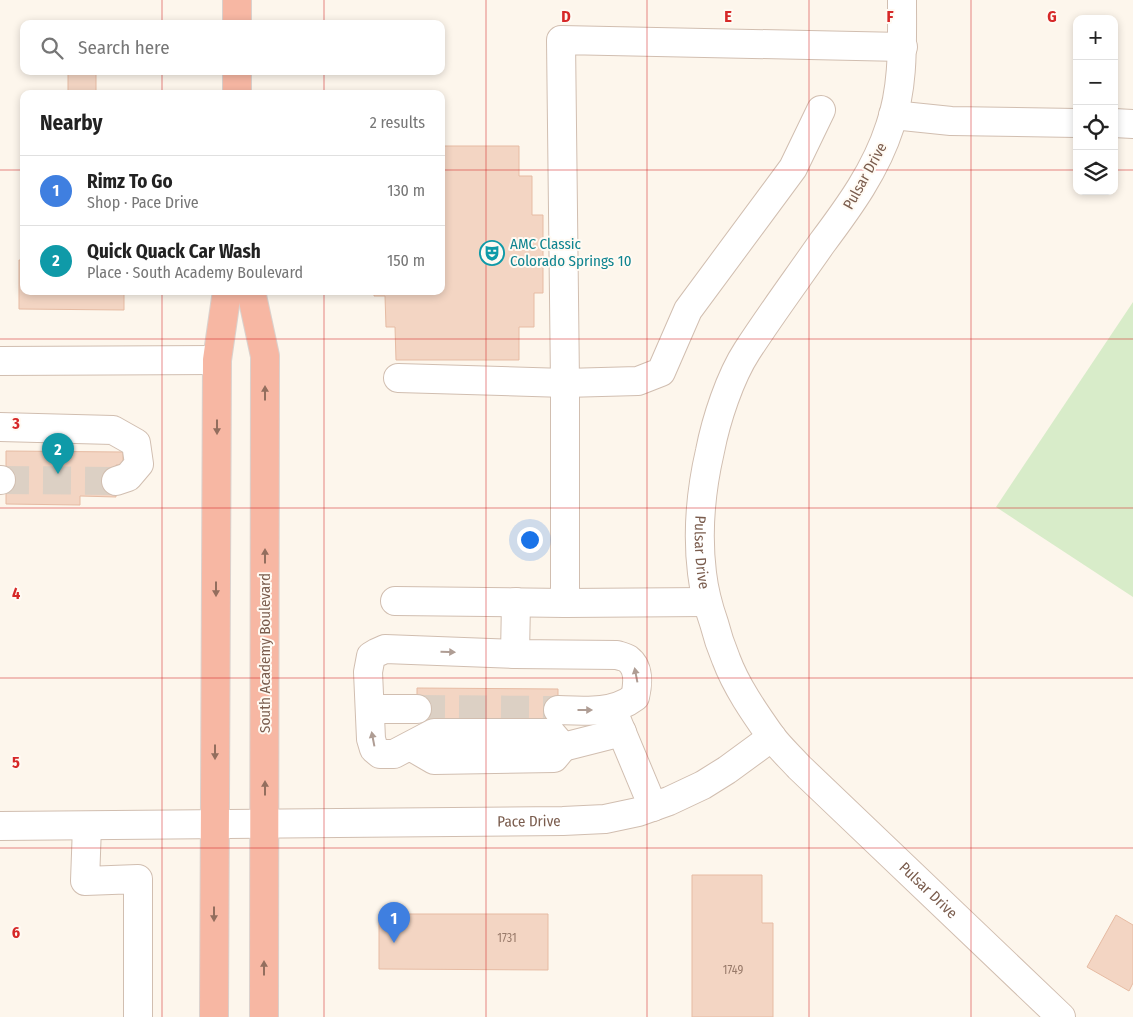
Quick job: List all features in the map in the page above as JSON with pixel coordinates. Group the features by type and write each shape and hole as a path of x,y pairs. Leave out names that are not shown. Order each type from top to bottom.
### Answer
{"highway":[{"path":"237,0 237,20"},
{"path":"237,75 237,90"},
{"path":"214,1017 217,360 226,295"},
{"name":"South Academy Boulevard","path":"252,295 265,356 264,1017"}],"street":[{"name":"Pulsar Drive","path":"902,0 903,47 899,91 891,125 878,159 846,210 745,354 732,380 722,407 714,430 703,482 700,543 702,573 707,602 726,660 743,693 772,737 799,767 1060,1017"},
{"path":"565,603 566,383 561,40 903,47"},
{"path":"398,378 566,383 638,381 661,372 688,310 793,168 821,110"},
{"path":"893,115 951,121 1073,123"},
{"path":"1118,123 1133,124"},
{"path":"0,361 217,360"},
{"path":"0,427 113,430 136,443 138,464 128,477 116,481"},
{"path":"395,601 707,602"},
{"path":"515,654 516,602"},
{"path":"385,649 515,654 617,655 628,659 635,667 638,682 635,697 627,703 617,720 563,748 550,733 434,733 394,754 380,754 374,749 371,739 370,709 368,672 371,656 385,649"},
{"path":"370,709 417,709"},
{"path":"558,710 590,711 617,720 653,807"},
{"name":"Pace Drive","path":"0,826 563,821 605,818 638,812 653,807 704,785 772,737"},
{"path":"87,826 85,881 138,879 138,1017"}],"green space":[{"path":"1133,302 1133,597 996,507"}],"building":[{"path":"68,75 96,75 96,90 68,90"},
{"name":"AMC Classic Colorado Springs 10","path":"445,146 519,146 519,176 532,176 532,215 543,215 543,293 534,293 534,327 519,327 519,360 396,360 395,327 386,327 385,296 374,296 445,295"},
{"path":"19,260 20,295 124,295 124,310 19,309"},
{"path":"6,451 123,452 123,465 116,465 116,497 80,496 80,505 6,504"},
{"path":"417,688 558,689 558,723 417,722"},
{"path":"692,875 762,875 762,923 773,923 773,1017 692,1017"},
{"path":"379,914 548,914 548,970 379,969"},
{"path":"1116,915 1133,925 1133,983 1129,991 1087,967"}],"tunnel":[{"path":"1,480 116,481"},
{"path":"417,709 558,710"}],"place":[{"name":"AMC Classic Colorado Springs 10","path":"492,253"},
{"name":"Quick Quack Car Wash","path":"58,474"},
{"name":"Rimz To Go","path":"394,943"}]}
